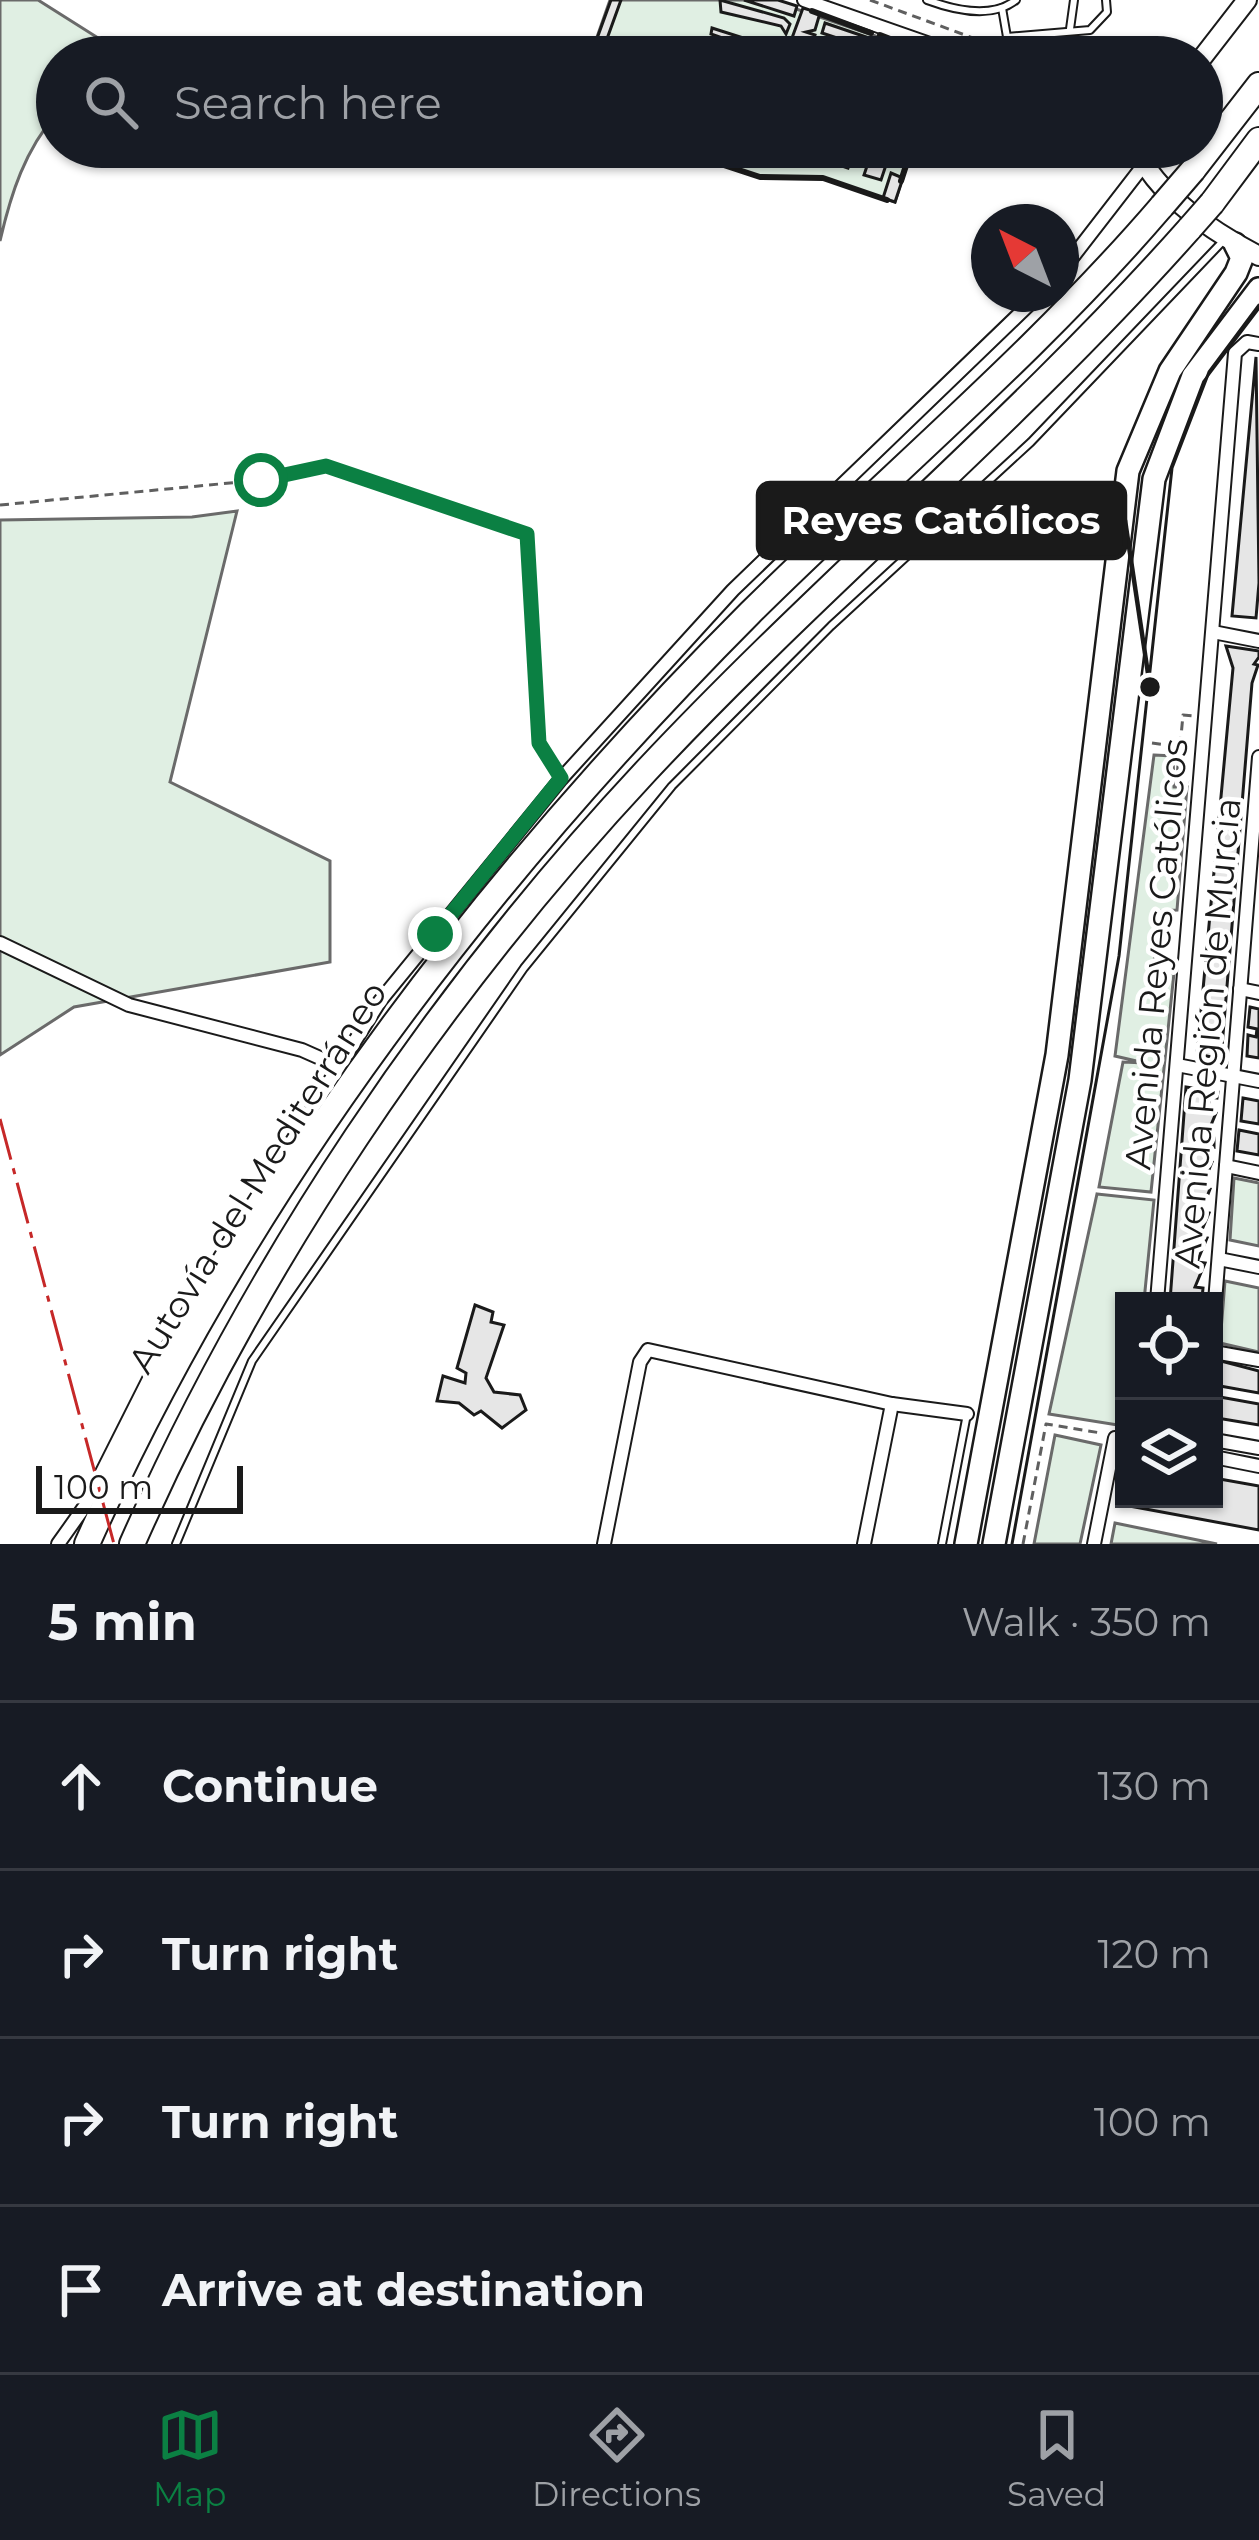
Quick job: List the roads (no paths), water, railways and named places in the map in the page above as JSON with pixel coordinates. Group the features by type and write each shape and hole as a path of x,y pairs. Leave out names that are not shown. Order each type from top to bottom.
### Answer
{"highway":[{"name":"Autovía del Mediterráneo","path":"1223,131 1259,85"},
{"name":"Autovía del Mediterráneo","path":"131,1544 203,1391 250,1308 392,1089 502,943 661,756 792,622 1064,363 1212,203 1259,140"},
{"name":"Autovía del Mediterráneo","path":"87,1544 152,1411 227,1279 346,1092 440,959 660,706 751,612 1029,348 1195,168"}],"main road":[{"path":"966,1544 1057,1054 1128,470 1170,370 1236,274 1242,258 1231,240"},
{"path":"1202,322 1259,267"},
{"path":"994,1544 1080,1080 1154,479 1193,376 1259,289"}],"street":[{"path":"804,0 907,36"},
{"path":"1219,36 1247,0"},
{"path":"1079,245 1130,168"},
{"path":"1154,168 1231,240 1259,256"},
{"path":"58,1544 85,1505 151,1375 223,1252 380,1001 561,778 733,590 1021,312"},
{"name":"Avenida Reyes Católicos","path":"1158,1292 1235,353 1247,342 1259,344"},
{"path":"1213,632 1259,641"},
{"name":"Avenida Región de Murcia","path":"1216,1292 1259,757"},
{"path":"0,943 129,1005 302,1050 338,1066"},
{"path":"1240,989 1259,993"},
{"path":"1177,1065 1259,1081"},
{"path":"1226,1166 1259,1173"},
{"path":"1219,1259 1259,1267"},
{"path":"604,1544 640,1362 648,1350 892,1404 967,1414"},
{"path":"1223,1354 1259,1360"},
{"path":"864,1544 892,1404"},
{"path":"1094,1544 1115,1441"},
{"path":"1223,1441 1259,1448"},
{"path":"1223,1459 1259,1466"}],"lane":[{"path":"927,0 971,11 1001,8 1016,0"},
{"path":"1070,29 1074,0"},
{"path":"1015,36 1090,30 1101,24 1106,0"},
{"path":"1001,8 1007,36"},
{"path":"176,1544 252,1361 524,968 672,786 831,626 1031,442 1231,240"},
{"path":"942,1544 967,1414"}],"tram line":[{"path":"1012,1544 1119,956 1172,468 1209,372 1259,305"}],"place":[{"name":"Reyes Católicos","path":"1150,687"}]}
